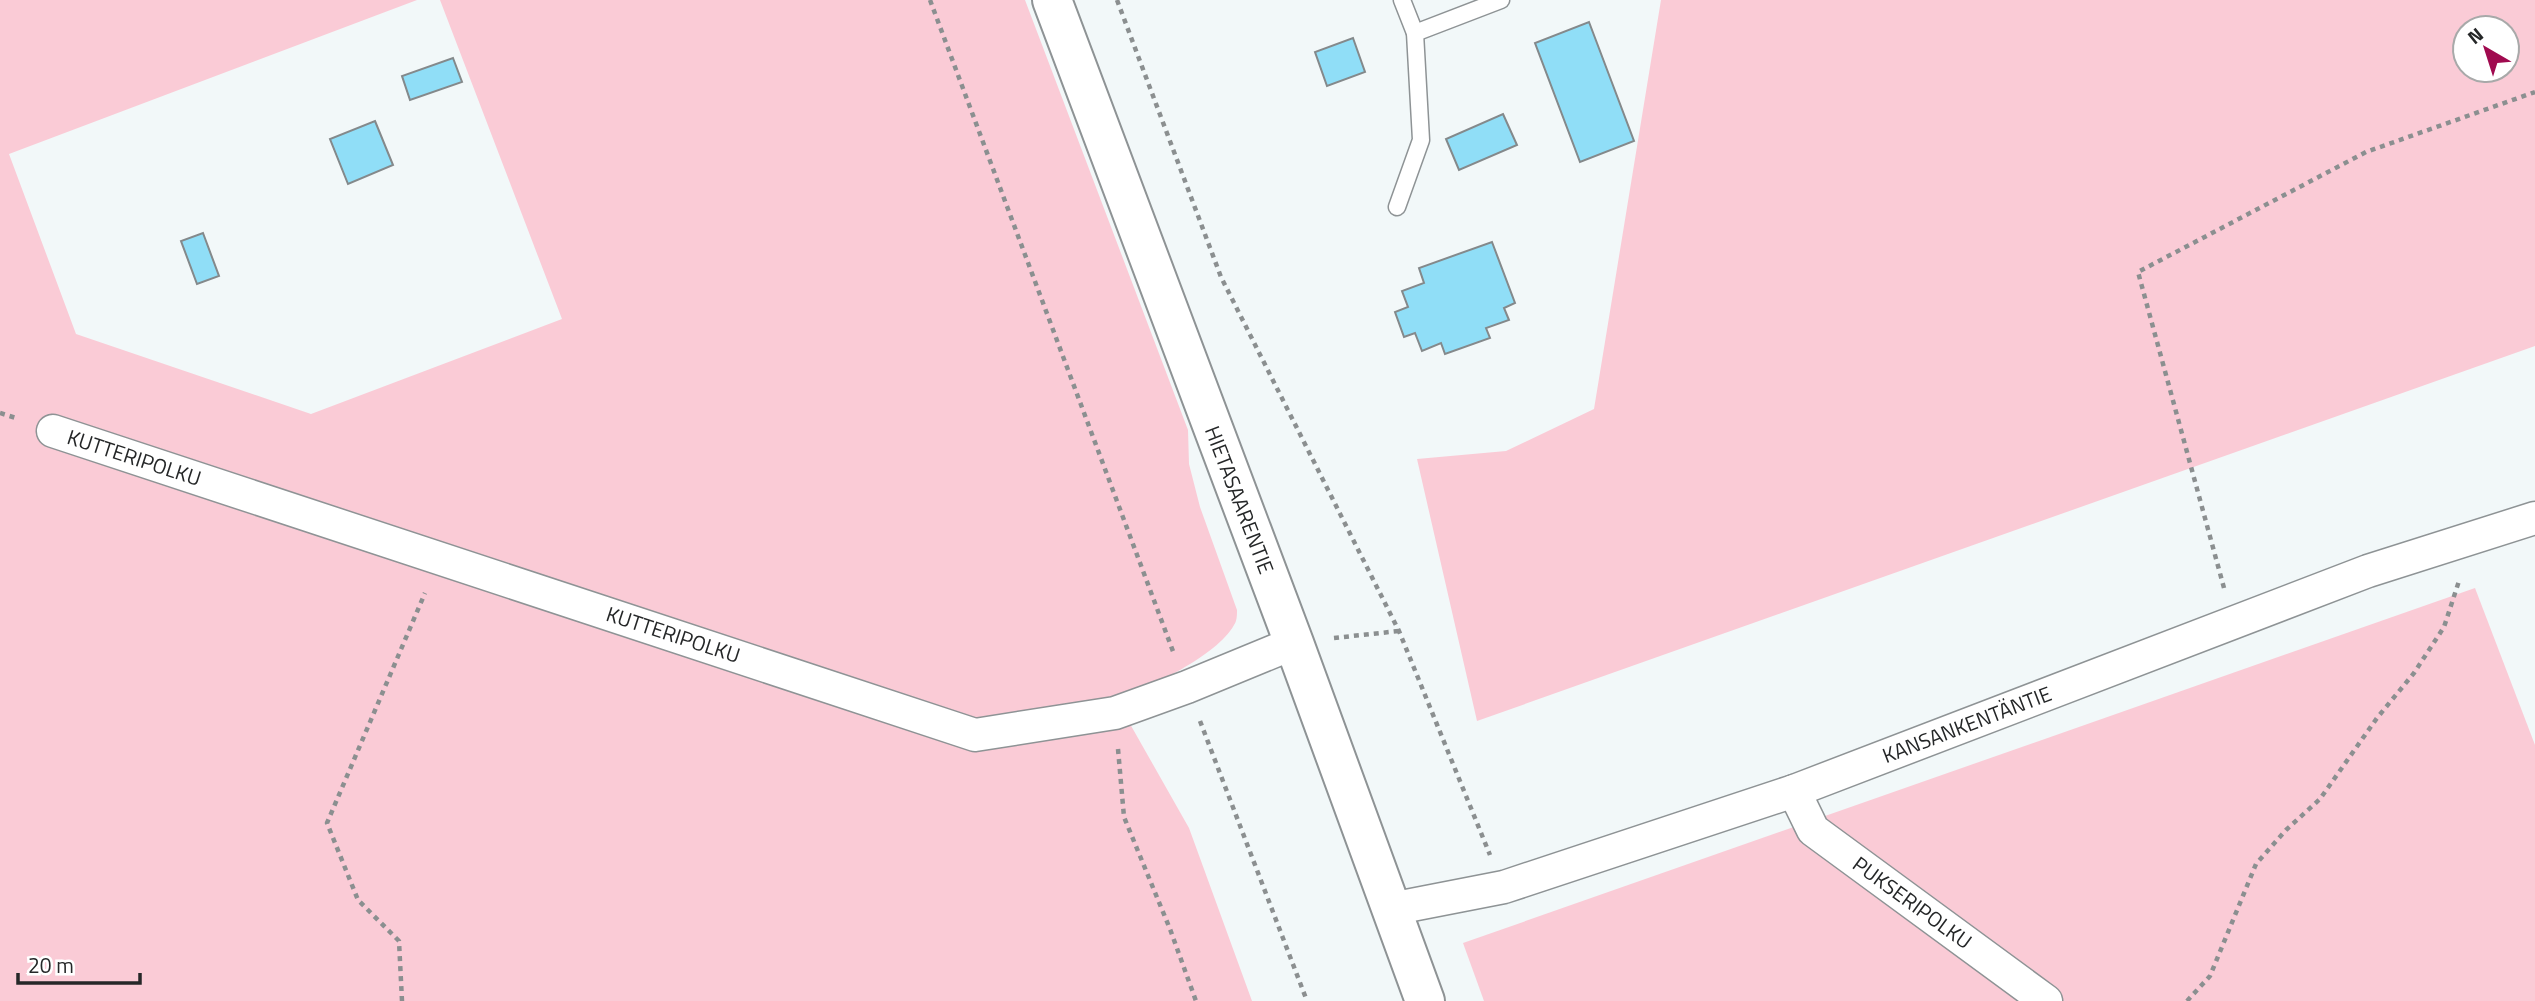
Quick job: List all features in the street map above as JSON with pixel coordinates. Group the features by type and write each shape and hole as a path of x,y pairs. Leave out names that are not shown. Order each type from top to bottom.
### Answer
{"street":[{"name":"HIETASAARENTIE","path":"1052,0 1294,643 1425,1001"},
{"name":"KUTTERIPOLKU","path":"53,431 975,735 1115,713 1294,643"},
{"name":"KANSANKENTÄNTIE","path":"1391,909 1504,887 1794,791 2368,571 2535,518"},
{"name":"PUKSERIPOLKU","path":"1794,791 1812,830 2046,1001"}],"lane":[{"path":"1397,207 1421,140 1415,33 1402,0"},
{"path":"1415,33 1501,0"}],"path":[{"path":"930,0 1307,1001"},
{"path":"1117,0 1221,277 1399,631 1504,887"},
{"path":"2234,623 2138,272 2366,152 2535,92"},
{"path":"2187,1001 2210,976 2256,864 2286,830 2320,799 2377,718 2414,673 2444,627 2458,583 2480,536"},
{"path":"402,1001 399,941 358,900 327,823 439,558"},
{"path":"1294,643 1399,631"},
{"path":"1115,713 1124,817 1196,1001"}],"shaded area":[{"path":"0,0 417,0 9,154 76,334 311,414 562,319 440,0 1025,0 1188,430 1189,464 1200,507 1237,610 1234,625 1213,648 1181,669 1117,701 1189,828 1252,1001 0,1001"},
{"path":"1661,0 2535,0 2535,346 1477,721 1417,459 1506,451 1594,409"},
{"path":"2475,588 2535,745 2535,1001 1484,1001 1463,943"}],"building":[{"path":"1589,22 1634,141 1580,162 1535,43"},
{"path":"1353,38 1365,72 1327,86 1315,52"},
{"path":"453,58 462,82 410,100 402,76"},
{"path":"1503,114 1517,145 1459,170 1446,139"},
{"path":"375,121 393,165 348,184 330,139"},
{"path":"203,233 219,276 197,284 181,241"},
{"path":"1492,242 1515,303 1504,308 1509,320 1486,328 1490,338 1445,354 1441,343 1422,351 1415,333 1404,337 1395,312 1408,307 1402,291 1424,283 1419,268"}]}
